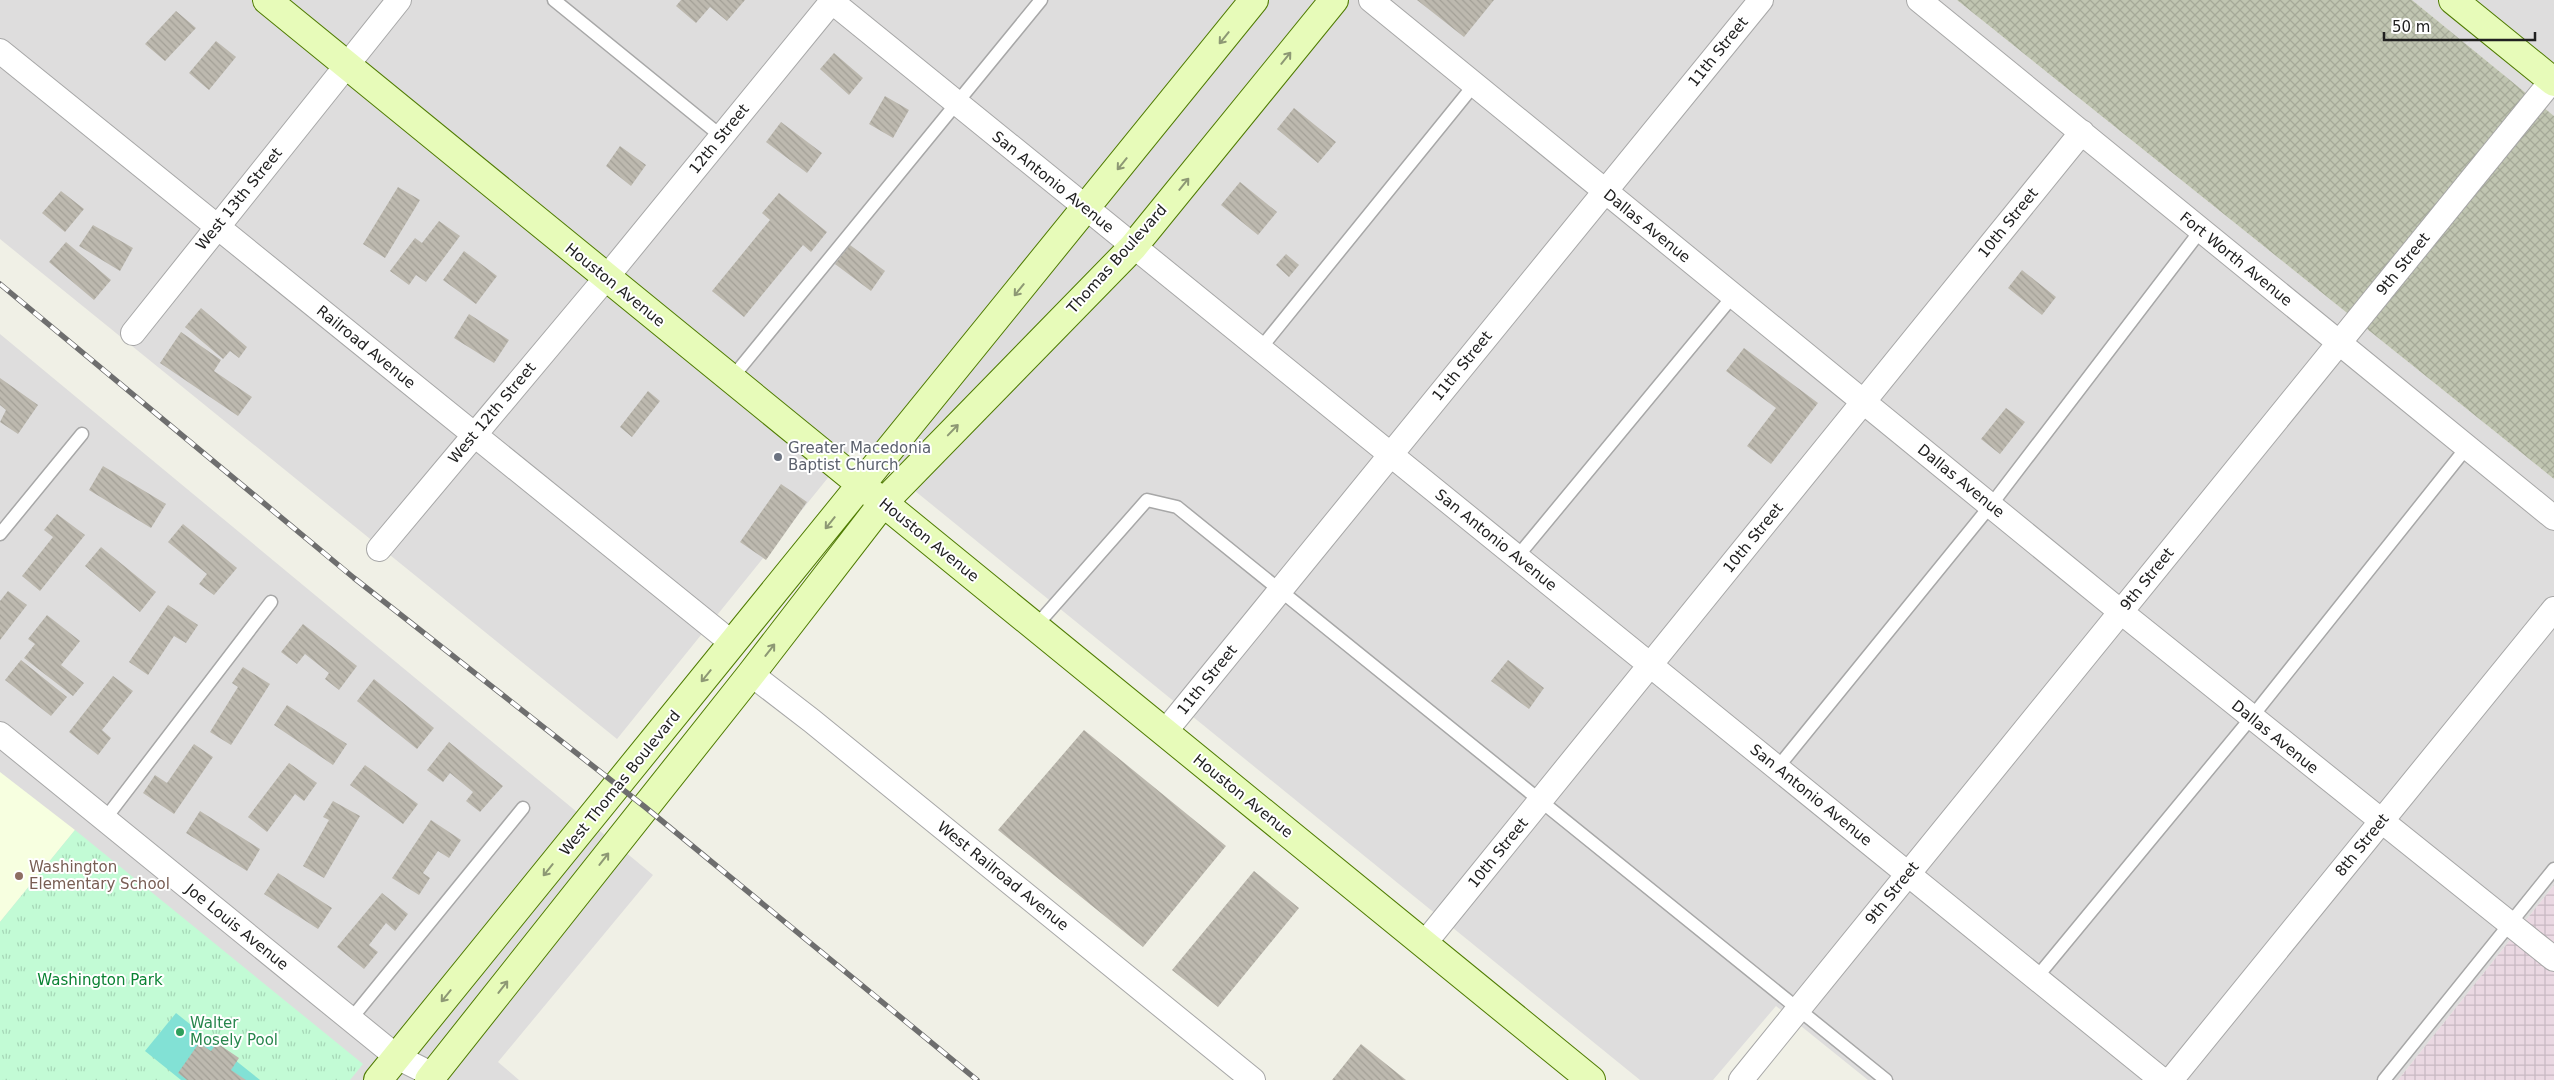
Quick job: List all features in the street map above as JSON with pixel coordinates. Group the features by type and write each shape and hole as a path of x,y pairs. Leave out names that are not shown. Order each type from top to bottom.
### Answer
{"main road":[{"name":"Houston Avenue","path":"267,0 1591,1080"},
{"path":"861,485 1254,0"},
{"name":"Thomas Boulevard","path":"883,503 1133,247 1334,0"},
{"path":"2453,0 2553,80"},
{"name":"West Thomas Boulevard","path":"378,1080 861,485"},
{"path":"431,1078 751,674 883,503"}],"street":[{"name":"West 13th Street","path":"133,333 399,0"},
{"name":"12th Street","path":"606,278 831,0"},
{"name":"San Antonio Avenue","path":"831,0 1086,209 1651,664 2162,1080"},
{"name":"Dallas Avenue","path":"1371,0 2251,718 2554,959"},
{"name":"11th Street","path":"1164,733 1760,0"},
{"name":"Fort Worth Avenue","path":"1919,0 2554,518"},
{"name":"Railroad Avenue","path":"0,51 732,644"},
{"name":"9th Street","path":"1741,1080 2553,80"},
{"name":"10th Street","path":"1424,944 2082,132"},
{"name":"West 12th Street","path":"378,549 606,278"},
{"name":"8th Street","path":"2171,1080 2554,609"},
{"name":"West Railroad Avenue","path":"751,674 820,727 1253,1080"},
{"name":"Joe Louis Avenue","path":"0,734 397,1057 431,1078"}],"lane":[{"path":"554,0 721,136"},
{"path":"731,379 1041,0"},
{"path":"1260,349 1474,85"},
{"path":"1778,767 1991,505 2201,230"},
{"path":"1517,557 1733,296"},
{"path":"0,534 82,434"},
{"path":"2037,977 2251,718 2467,447"},
{"path":"1034,627 1147,500 1177,507 1886,1080"},
{"path":"105,819 271,602"},
{"path":"351,1019 523,808"},
{"path":"2384,1080 2554,869"}],"shaded area":[{"path":"0,0 1957,0 2554,479 2554,885 2398,1080 1868,1080 1776,1006 1713,1080 1640,1080 856,443 617,739 0,239"},
{"path":"1957,0 2412,0 2554,116 2554,479"},
{"path":"2412,0 2554,0 2554,116"},
{"path":"0,334 653,875 498,1062 519,1080 0,1080"},
{"name":"Washington Elementary School","path":"0,772 75,830 0,922"},
{"path":"2554,885 2554,1080 2398,1080"},
{"name":"Walter Mosely Pool","path":"176,1013 260,1080 181,1080 145,1051"}],"green space":[{"name":"Washington Park","path":"75,830 363,1064 350,1080 0,1080 0,922"}],"building":[{"path":"681,0 745,0 727,21 710,7 696,23 676,6"},
{"path":"1417,0 1494,0 1464,37"},
{"path":"176,11 196,28 165,61 145,44"},
{"path":"216,41 236,57 209,90 189,73"},
{"path":"834,53 863,78 849,95 820,69"},
{"path":"885,96 909,110 893,138 869,124"},
{"path":"1294,108 1336,142 1318,163 1277,129"},
{"path":"781,122 822,153 807,173 766,142"},
{"path":"620,146 646,165 631,186 606,166"},
{"path":"1240,182 1277,212 1258,235 1221,205"},
{"path":"398,187 420,200 385,258 363,244"},
{"path":"61,191 84,209 65,232 42,213"},
{"path":"779,193 827,232 811,252 803,245 744,317 712,291 770,220 762,213"},
{"path":"439,221 460,236 426,282 416,275 409,285 390,271 415,238 422,243"},
{"path":"93,225 133,248 120,271 79,246"},
{"path":"66,242 111,280 94,300 49,262"},
{"path":"850,245 885,271 871,291 835,264"},
{"path":"464,251 497,276 476,304 443,280"},
{"path":"1286,254 1299,265 1289,277 1276,265"},
{"path":"2022,270 2056,297 2042,315 2008,288"},
{"path":"201,308 247,347 239,358 230,351 223,359 185,327"},
{"path":"469,314 509,340 494,363 454,338"},
{"path":"181,332 221,360 214,371 252,397 238,416 160,363"},
{"path":"1744,348 1818,403 1771,464 1747,446 1776,408 1726,371"},
{"path":"0,378 38,405 18,434 0,422 6,410 0,405"},
{"path":"648,391 660,401 632,437 620,427"},
{"path":"2006,408 2025,422 2000,454 1981,439"},
{"path":"103,466 166,504 151,528 89,490"},
{"path":"781,484 807,502 766,560 740,542"},
{"path":"57,514 85,535 40,591 22,576 53,537 44,530"},
{"path":"183,524 237,568 214,595 199,584 207,574 168,542"},
{"path":"101,547 156,592 140,612 85,566"},
{"path":"8,591 27,605 0,640 0,601"},
{"path":"168,605 198,625 186,643 174,636 148,675 129,662"},
{"path":"47,615 80,641 61,665 84,683 73,696 24,658 35,644 28,639"},
{"path":"303,624 357,666 339,690 325,679 329,673 305,654 297,664 281,652"},
{"path":"21,660 67,697 51,716 5,680"},
{"path":"1508,660 1544,688 1529,709 1491,681"},
{"path":"243,667 270,684 231,745 210,732 238,687 232,683"},
{"path":"113,676 133,691 102,730 111,738 98,755 69,732"},
{"path":"374,679 434,728 417,749 357,701"},
{"path":"287,705 347,744 333,765 274,725"},
{"path":"1084,730 1226,846 1143,947 998,830"},
{"path":"449,742 503,786 480,812 466,801 473,792 450,773 443,782 427,770"},
{"path":"194,744 213,757 174,814 143,793 155,775 167,783"},
{"path":"289,763 317,783 304,801 295,794 267,832 248,817"},
{"path":"365,765 418,804 403,824 350,785"},
{"path":"333,801 360,816 324,878 303,866 329,820 323,817"},
{"path":"200,811 260,849 247,871 186,833"},
{"path":"431,820 461,840 449,858 438,851 423,873 430,878 419,895 392,878"},
{"path":"1254,871 1299,908 1218,1007 1172,970"},
{"path":"278,873 332,908 318,929 264,894"},
{"path":"382,893 408,914 395,931 386,923 369,945 378,952 364,969 337,947"},
{"path":"199,1043 211,1051 217,1043 239,1058 231,1070 246,1080 187,1080 178,1073"},
{"path":"1361,1044 1406,1080 1332,1080"}],"railway":[{"path":"0,284 354,578 645,807 977,1080"}],"place":[{"name":"Greater Macedonia Baptist Church","path":"778,457"},
{"name":"Washington Elementary School","path":"19,876"},
{"name":"Walter Mosely Pool","path":"180,1032"}]}
